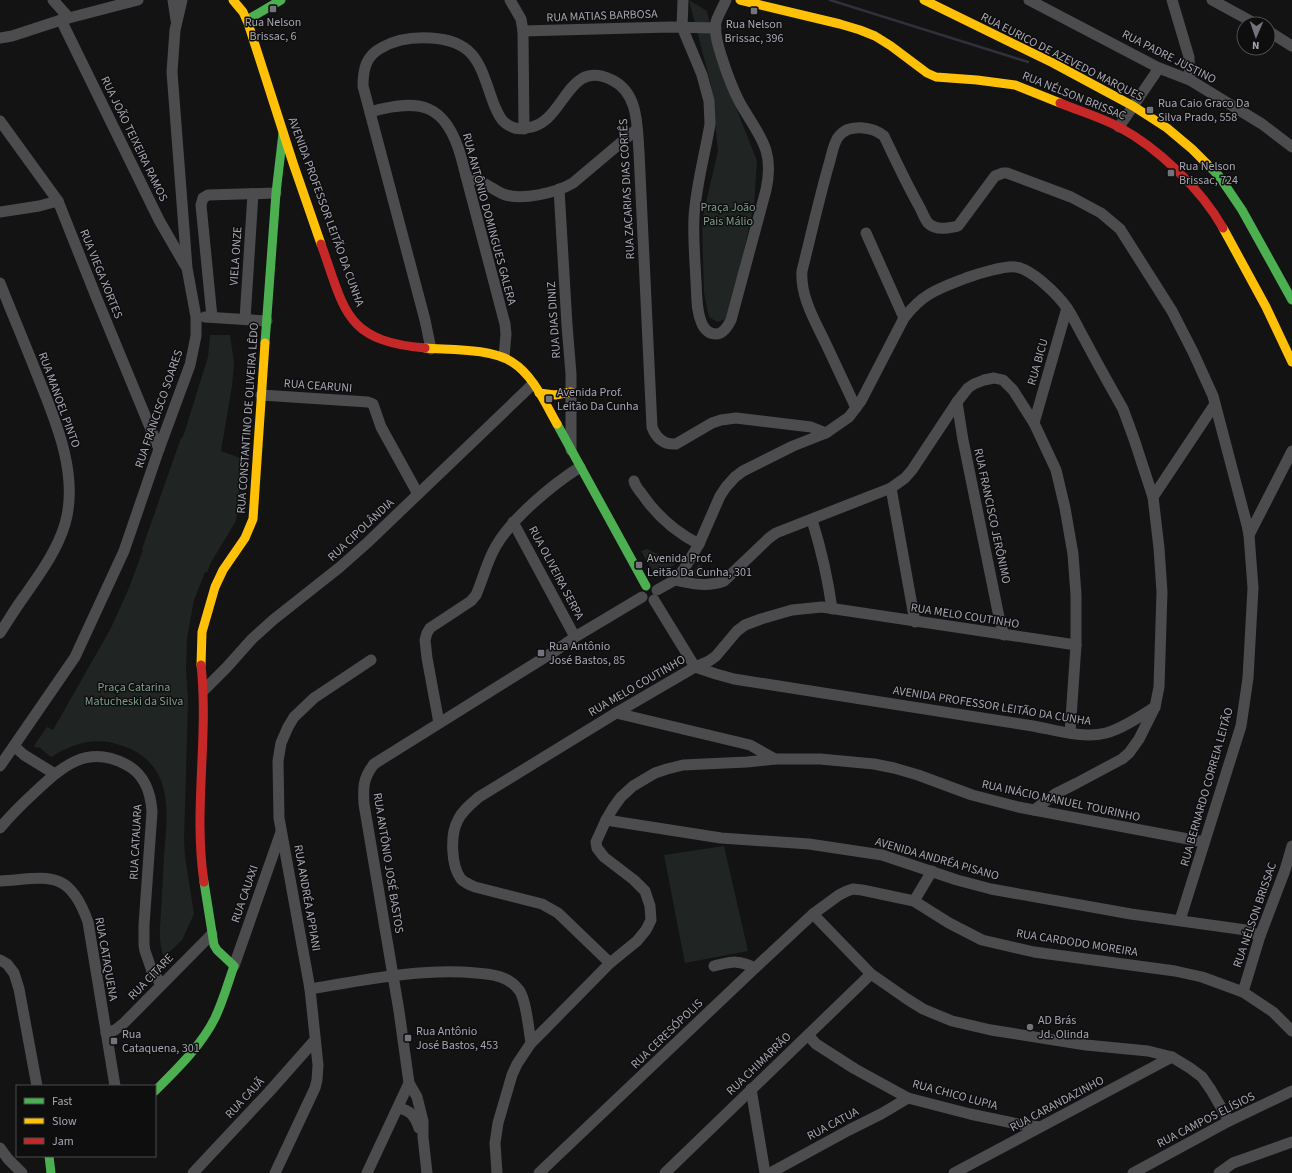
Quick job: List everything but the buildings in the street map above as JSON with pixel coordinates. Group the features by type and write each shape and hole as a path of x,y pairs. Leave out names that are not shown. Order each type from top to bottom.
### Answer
{"street":[{"name":"RUA JOÃO TEIXEIRA RAMOS","path":"53,0 65,19 159,220 186,268"},
{"path":"0,38 12,36 65,19 138,0"},
{"path":"173,0 182,0"},
{"name":"RUA FRANCISCO SOARES","path":"173,0 176,24"},
{"name":"RUA FRANCISCO SOARES","path":"0,766 75,658 83,642 124,551 190,365 196,336 196,317 186,268 172,72 173,45 182,0"},
{"name":"AVENIDA PROFESSOR LEITÃO DA CUNHA","path":"234,0 247,20 283,133 342,304 349,315 361,329 378,340 431,349 471,351 498,355 504,357 517,366 536,388 646,586"},
{"path":"247,20 281,0"},
{"path":"431,349 425,320 363,86 365,63 380,48 392,42 420,37 455,42 470,52 478,62 502,121 511,126 524,128 523,31 521,19 510,0"},
{"path":"684,0 682,27 702,76 711,113 694,217 698,313 706,331 717,334 728,326 731,320 766,190 769,170 764,142 740,102 727,74 717,43 717,20 726,0"},
{"name":"RUA NÉLSON BRISSAC","path":"740,0 840,24 865,32 875,36 891,46 927,73 936,77 977,80 1019,86 1119,127 1154,149 1177,170 1216,216 1266,307 1292,362"},
{"name":"RUA EURICO DE AZEVEDO MARQUES","path":"924,0 1053,63 1133,106 1167,128 1192,149 1219,176 1242,210 1292,300"},
{"name":"RUA PADRE JUSTINO","path":"1028,0 1159,68 1190,80 1262,124 1292,147"},
{"path":"1172,0 1189,57 1190,80"},
{"path":"1212,0 1241,16"},
{"name":"RUA MATIAS BARBOSA","path":"523,31 682,27 716,28"},
{"path":"1276,36 1292,46"},
{"path":"1119,127 1159,68"},
{"name":"RUA ZACARIAS DIAS CORTÊS","path":"524,128 533,128 542,124 577,82 589,75 596,74 616,81 629,95 635,109 637,128 652,427 662,442 676,444 712,423 736,418 811,427 826,433"},
{"name":"RUA ANTÔNIO DOMINGUES GALERA","path":"370,112 394,106 414,105 430,109 438,114 448,124 457,143 504,324 506,334 504,357"},
{"name":"RUA VIEGA XORTES","path":"0,121 58,201 159,449"},
{"path":"466,176 483,183 502,194 522,196 550,192 573,183 637,128"},
{"name":"RUA BERNARDO CORREIA LEITÃO","path":"856,408 808,304 801,277 820,196 836,141 843,132 861,128 875,130 884,136 928,223 934,226 943,228 958,226 995,176 1007,173 1071,197 1101,213 1120,229 1172,311 1193,352 1215,404 1249,535 1253,588 1246,693 1241,726 1180,920"},
{"name":"RUA CONSTANTINO DE OLIVEIRA LÊDO","path":"234,966 217,950 212,934 202,869 199,828 204,690 201,663 202,632 215,587 223,570 245,538 253,519 276,193 283,133"},
{"name":"RUA DIAS DINIZ","path":"559,189 566,318 571,374 571,450"},
{"path":"212,317 201,205 202,200 208,194 276,193"},
{"name":"VIELA ONZE","path":"245,319 253,194"},
{"path":"0,212 39,206 58,201"},
{"path":"866,233 904,318"},
{"path":"695,667 655,595 654,587 650,585 646,586 642,593 642,597 650,602 655,595 675,580 684,569 699,544 720,496 726,487 743,471 787,449 826,433 842,423 856,408 904,318 923,298 934,290 970,277 1009,267 1021,268 1028,271 1052,290 1067,308 1123,409 1153,497 1162,592 1159,687 1155,707 1139,739 1129,753 1122,759 1055,794 1034,810"},
{"name":"RUA MANOEL PINTO","path":"0,283 41,385 63,445 69,485 68,509 65,525 58,541 44,568 0,633"},
{"name":"RUA BICU","path":"1034,423 1067,308"},
{"path":"196,317 267,321"},
{"path":"675,580 703,585 715,584 724,581 776,533 891,488 905,478 912,470 968,388 974,384 989,379 994,378 1003,380 1013,390 1034,423 1056,470 1065,508 1073,554 1076,594 1076,645 1070,733"},
{"path":"536,388 547,395 557,395 571,392"},
{"name":"RUA CIPOLÂNDIA","path":"204,690 252,639 273,620 340,567 418,494 536,388"},
{"name":"RUA CEARUNI","path":"261,395 368,402 373,404 381,426 418,494"},
{"name":"RUA FRANCISCO JERÔNIMO","path":"957,402 963,440 1000,622 1004,635"},
{"path":"1153,497 1215,404"},
{"path":"1249,535 1292,451"},
{"path":"439,723 427,658 425,640 427,633 430,628 471,601 476,595 496,546 513,522 548,490 564,477 580,467"},
{"path":"634,481 644,497 660,516 684,536 699,544"},
{"path":"891,488 915,622"},
{"path":"812,520 830,590 832,609"},
{"name":"RUA OLIVEIRA SERPA","path":"513,522 575,637"},
{"name":"RUA ANTÔNIO JOSÉ BASTOS","path":"427,1173 423,1137 423,1121 417,1096 409,1083 393,976 364,804 363,786 365,779 374,764 556,651 575,637 642,597"},
{"name":"RUA MELO COUTINHO","path":"610,963 558,913 550,908 542,904 475,887 460,878 454,860 453,835 458,819 479,797 616,713 695,667 709,661 716,656 745,625 792,610 822,607 1076,645"},
{"name":"RUA ANDRÉA APPIANI","path":"274,1173 315,1088 318,1065 310,989 279,818 278,761 282,743 288,727 294,717 314,698 371,660"},
{"name":"AVENIDA PROFESSOR LEITÃO DA CUNHA","path":"695,667 734,679 1070,733 1094,735 1107,733 1132,721 1155,707"},
{"path":"616,713 750,745 775,759"},
{"path":"14,746 24,756 55,774"},
{"name":"RUA CATAUARA","path":"0,828 10,816 63,767 84,757 93,756 103,756 129,766 143,780 151,800 152,812 144,925 144,945 152,971 161,984"},
{"name":"RUA INÁCIO MANUEL TOURINHO","path":"497,1173 495,1143 503,1104 512,1075 520,1060 531,1043 610,963 643,935 651,920 649,900 645,891 640,885 604,857 597,848 596,842 612,808 630,789 654,773 667,768 682,765 775,759 820,759 874,764 918,775 972,795 1012,806 1204,842"},
{"name":"AVENIDA ANDRÉA PISANO","path":"606,820 721,838 809,844 882,855 957,880 991,888 1131,914 1246,930 1260,936"},
{"name":"RUA CAUAXI","path":"234,966 281,831"},
{"name":"RUA NÉLSON BRISSAC","path":"1244,992 1260,936 1285,870 1292,846"},
{"path":"914,901 932,872"},
{"name":"RUA CATAQUENA","path":"0,881 51,878 58,880 63,882 71,890 82,905 88,922 115,1085"},
{"name":"RUA CARDODO MOREIRA","path":"813,914 839,894 854,889 914,901 949,923 982,940 1034,952 1175,971 1202,977 1244,992 1273,1012 1292,1031"},
{"path":"813,914 871,974 923,1009 952,1021 1004,1032 1086,1045 1148,1052 1172,1057 1202,1077 1229,1121"},
{"name":"RUA CERESÓPOLIS","path":"541,1172 754,968 813,914"},
{"name":"RUA CITARE","path":"106,1033 120,1027 212,934"},
{"path":"0,960 7,964 14,973 20,989 37,1085"},
{"path":"714,966 734,962 745,963 754,968"},
{"path":"156,1090 185,1060 212,1022 223,998 234,966"},
{"path":"310,989 393,976 450,971 495,975 503,978 515,986 520,992 523,998 531,1043"},
{"name":"RUA CHIMARRÃO","path":"665,1173 871,974"},
{"name":"RUA CHICO LUPIA","path":"808,1035 816,1044 855,1070 908,1098 970,1114 1040,1128"},
{"name":"RUA CAUÃ","path":"193,1173 269,1092 315,1040"},
{"name":"RUA CARANDAZINHO","path":"954,1173 1172,1057"},
{"path":"367,1173 409,1083"},
{"path":"751,1089 765,1173"},
{"name":"RUA CAMPOS ELÍSIOS","path":"1133,1173 1229,1121 1292,1091"},
{"name":"RUA CATUA","path":"770,1173 908,1098"},
{"name":"RUA ANTÔNIO JOSÉ BASTOS","path":"398,1108 410,1111 423,1137"},
{"path":"1219,1173 1233,1163 1292,1142"},
{"path":"0,1148 8,1159 22,1173"},
{"path":"49,1157 51,1173"}],"green space":[{"name":"Praça João Pais Málio","path":"689,0 707,11 715,49 727,85 757,161 754,205 729,318 717,322 709,317 704,293 702,220 718,151 711,85"},
{"name":"Praça Catarina Matucheski da Silva","path":"210,335 230,335 234,363 232,386 221,451 246,460 241,473 236,521 210,564 207,573 205,572 194,600 187,638 186,670 188,700 184,840 185,857 194,914 182,940 164,957 160,941 160,930 166,807 160,778 153,766 142,755 126,747 106,742 96,741 78,744 51,757 39,747 37,748 34,746 47,727 53,730 111,628 129,588 181,438 184,434 208,357"},
{"path":"647,549 676,563 664,573 654,573 641,551"},
{"path":"699,564 712,576 695,577 693,572"},
{"path":"724,846 748,951 685,963 664,855"}],"waterway":[{"path":"830,0 1028,62"}],"traffic: fast":[{"path":"247,20 281,0"},
{"path":"265,343 276,193 283,133"},
{"path":"1207,164 1219,176 1242,210 1292,300"},
{"path":"557,424 646,586"},
{"path":"156,1090 188,1057 203,1038 215,1018 234,966 217,950 214,945 204,882"},
{"path":"49,1157 51,1173"}],"traffic: slow":[{"path":"233,0 243,12 248,23 321,244"},
{"path":"740,0 860,30 875,36 927,73 936,77 1015,85 1060,103"},
{"path":"924,0 1053,63 1133,106 1167,128 1207,164"},
{"path":"1223,228 1266,307 1292,362"},
{"path":"201,665 202,632 215,587 223,570 245,538 253,519 265,343"},
{"path":"425,348 482,352 503,357 512,362 526,374 532,382 557,424"},
{"path":"539,393 555,395 571,392"}],"traffic: jam":[{"path":"1060,103 1112,123 1149,146 1191,184 1214,213 1223,228"},
{"path":"321,244 343,304 352,318 363,329 378,338 398,344 425,348"},
{"path":"201,665 203,719 200,828 204,882"}],"place":[{"name":"Rua Nelson Brissac, 6","path":"273,9"},
{"name":"Rua Nelson Brissac, 396","path":"754,11"},
{"name":"Rua Caio Graco Da Silva Prado, 558","path":"1150,110"},
{"name":"Rua Nelson Brissac, 724","path":"1171,173"},
{"name":"Avenida Prof. Leitão Da Cunha","path":"549,399"},
{"name":"Avenida Prof. Leitão Da Cunha, 301","path":"639,565"},
{"name":"Rua Antônio José Bastos, 85","path":"541,653"},
{"name":"AD Brás Jd. Olinda","path":"1030,1027"},
{"name":"Rua Antônio José Bastos, 453","path":"408,1038"},
{"name":"Rua Cataquena, 301","path":"114,1041"}]}
